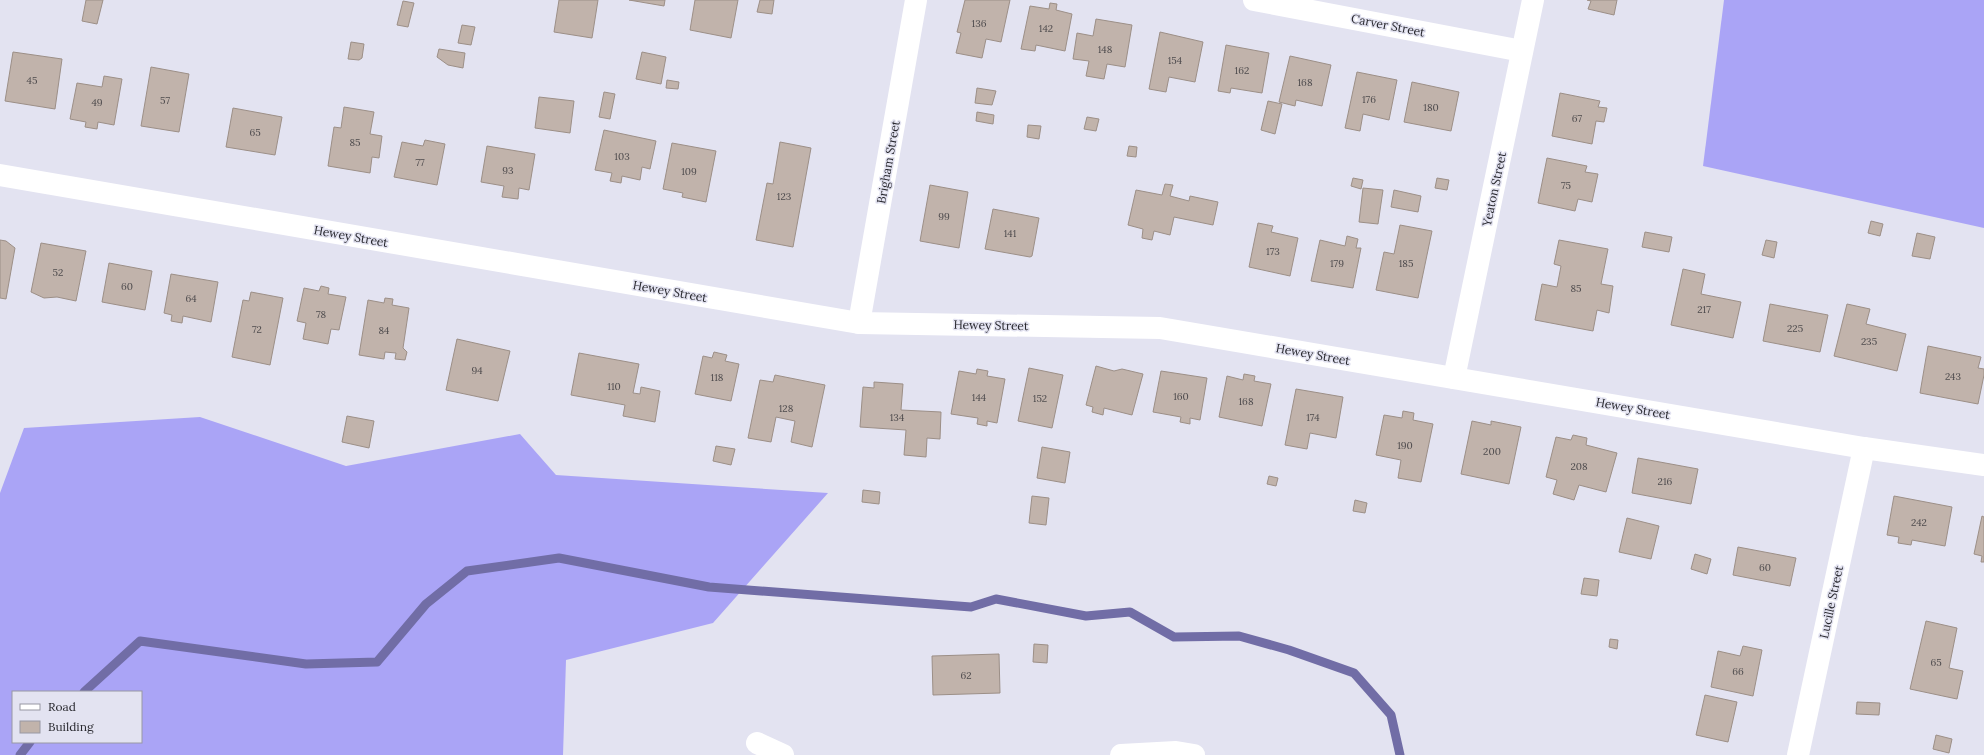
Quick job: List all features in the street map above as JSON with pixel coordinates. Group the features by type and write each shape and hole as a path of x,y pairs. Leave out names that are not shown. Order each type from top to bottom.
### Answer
{"street":[{"name":"Brigham Street","path":"859,324 916,0"},
{"name":"Carver Street","path":"1254,0 1522,51"},
{"name":"Yeaton Street","path":"1454,378 1533,0"},
{"name":"Hewey Street","path":"0,175 859,324 1160,328 1864,448 1984,465"},
{"name":"Lucille Street","path":"1798,755 1864,448"},
{"path":"756,743 783,755"},
{"path":"1122,755 1176,752 1194,755"}],"shaded area":[{"path":"1724,0 1984,0 1984,228 1703,166"},
{"path":"200,417 346,466 520,434 556,475 828,493 713,623 566,660 563,755 0,755 0,493 24,428"}],"building":[{"path":"86,0 103,0 97,24 82,21"},
{"path":"559,0 598,0 592,38 554,32"},
{"path":"629,0 665,0 664,6"},
{"path":"695,0 738,0 731,38 690,30"},
{"path":"760,0 774,0 772,14 757,12"},
{"path":"965,0 1010,0 1001,42 986,39 982,58 956,53 961,33 957,32"},
{"path":"1587,0 1617,0 1614,15 1588,9 1591,1"},
{"path":"403,1 414,3 408,27 397,25"},
{"path":"1050,3 1057,4 1056,10 1072,14 1065,51 1036,45 1035,51 1021,49 1030,6 1049,9"},
{"path":"1096,19 1132,25 1125,67 1107,64 1104,79 1086,76 1089,61 1073,59 1077,33 1093,36"},
{"path":"462,25 475,27 471,45 458,43"},
{"path":"1160,32 1203,42 1195,82 1169,77 1166,92 1149,89"},
{"path":"351,42 364,44 362,58 359,60 348,59"},
{"path":"1226,45 1269,53 1262,93 1231,88 1230,93 1218,91"},
{"path":"439,49 465,53 463,68 448,65 437,57"},
{"path":"13,52 62,59 55,109 5,101"},
{"path":"642,52 666,57 661,84 636,79"},
{"path":"1290,56 1331,65 1322,106 1296,100 1295,106 1279,102"},
{"path":"151,67 189,74 179,132 141,126"},
{"path":"1357,72 1397,80 1389,120 1363,114 1360,131 1345,128"},
{"path":"104,76 122,79 114,125 98,122 97,129 85,127 86,122 70,119 77,83 102,87"},
{"path":"667,80 679,82 678,89 666,88"},
{"path":"1412,82 1459,92 1451,131 1404,122"},
{"path":"977,88 996,91 992,105 975,103"},
{"path":"604,92 615,94 610,119 599,117"},
{"path":"1560,93 1600,101 1598,107 1607,108 1604,122 1596,121 1592,144 1552,136"},
{"path":"539,97 574,101 570,133 535,128"},
{"path":"1268,101 1282,104 1275,134 1261,130"},
{"path":"344,107 374,112 370,134 382,136 379,158 372,157 370,173 328,166 334,127 341,128"},
{"path":"233,108 282,117 275,155 226,147"},
{"path":"977,112 994,115 993,124 976,121"},
{"path":"1087,117 1099,119 1096,131 1084,129"},
{"path":"1028,125 1041,126 1039,139 1027,137"},
{"path":"604,130 656,141 650,169 642,167 640,180 622,176 621,183 610,181 612,173 595,170"},
{"path":"425,140 445,144 437,185 394,177 402,142 423,146"},
{"path":"780,142 811,148 793,247 756,240 767,183 773,184"},
{"path":"672,143 716,151 706,202 682,197 683,193 663,189"},
{"path":"487,146 535,154 529,190 519,188 518,199 502,197 504,186 481,182"},
{"path":"1129,146 1137,147 1136,157 1127,156"},
{"path":"1547,158 1587,166 1585,172 1598,174 1592,202 1578,199 1575,211 1538,203"},
{"path":"1353,178 1363,180 1361,189 1351,186"},
{"path":"1437,178 1449,180 1447,190 1435,188"},
{"path":"1165,184 1173,185 1170,196 1189,201 1190,196 1218,202 1213,225 1174,217 1170,235 1154,231 1152,240 1142,238 1143,229 1128,225 1136,190 1162,195"},
{"path":"930,185 968,192 959,248 920,241"},
{"path":"1363,188 1383,190 1378,224 1359,222"},
{"path":"1394,190 1421,196 1418,212 1391,207"},
{"path":"993,209 1039,218 1032,256 1030,257 985,249"},
{"path":"1871,221 1883,224 1880,236 1868,233"},
{"path":"1258,223 1273,226 1271,232 1298,238 1290,276 1249,267"},
{"path":"1400,225 1432,231 1418,298 1376,290 1384,252 1394,254"},
{"path":"1645,232 1672,237 1669,252 1642,247"},
{"path":"1917,233 1935,237 1930,259 1912,256"},
{"path":"1347,236 1358,239 1356,248 1361,248 1353,288 1311,281 1320,240 1345,246"},
{"path":"0,240 6,241 15,248 6,299 0,298"},
{"path":"1559,240 1608,249 1601,284 1613,286 1609,313 1597,310 1593,331 1535,320 1542,284 1557,287 1561,266 1554,264"},
{"path":"1766,240 1777,242 1774,258 1762,255"},
{"path":"41,243 86,251 76,301 57,297 44,298 31,292"},
{"path":"109,263 152,271 145,310 102,302"},
{"path":"1683,269 1705,274 1701,294 1741,302 1733,338 1671,325"},
{"path":"171,274 218,282 211,322 183,316 182,323 171,321 172,315 164,313"},
{"path":"321,286 329,288 328,294 346,297 339,330 331,329 328,344 303,339 306,323 297,321 304,288 319,291"},
{"path":"251,292 283,298 270,365 232,357 243,300 249,301"},
{"path":"385,298 393,299 392,305 409,308 403,348 407,352 405,360 395,359 396,353 385,352 384,359 359,355 368,300 384,303"},
{"path":"1770,304 1828,315 1820,352 1763,341"},
{"path":"1847,304 1870,309 1866,324 1906,334 1897,371 1834,356"},
{"path":"457,339 510,351 498,401 446,390"},
{"path":"1928,346 1981,357 1978,368 1984,369 1984,375 1978,404 1920,393"},
{"path":"714,352 727,355 725,361 739,364 731,401 695,394 703,356 712,358"},
{"path":"579,353 639,364 633,393 640,394 641,387 660,391 655,422 623,416 625,405 571,395"},
{"path":"1096,366 1114,371 1122,369 1143,374 1132,415 1104,408 1103,415 1092,412 1093,407 1086,405"},
{"path":"1029,368 1063,375 1052,428 1018,421"},
{"path":"977,369 988,371 987,376 1005,379 997,423 987,421 987,426 977,424 978,418 951,414 959,371 976,374"},
{"path":"1161,371 1207,378 1200,420 1190,418 1190,424 1180,422 1181,417 1153,412"},
{"path":"1244,374 1255,376 1254,381 1271,384 1262,426 1219,417 1227,376 1243,380"},
{"path":"775,375 825,385 812,447 791,442 795,421 776,417 771,442 748,438 760,380 773,382"},
{"path":"874,382 903,384 901,410 941,412 940,439 927,438 926,457 904,455 906,430 860,427 863,387 874,388"},
{"path":"1296,389 1343,397 1336,438 1310,433 1307,449 1285,445"},
{"path":"1403,411 1414,413 1413,420 1433,424 1421,482 1398,478 1401,460 1376,455 1384,415 1402,418"},
{"path":"347,416 374,421 369,448 342,442"},
{"path":"1472,421 1491,425 1491,421 1521,427 1509,484 1461,474"},
{"path":"1573,435 1587,438 1586,445 1617,453 1606,492 1579,485 1574,500 1553,494 1557,480 1546,477 1556,437 1571,440"},
{"path":"716,446 735,449 731,465 713,461"},
{"path":"1042,447 1070,452 1065,483 1037,478"},
{"path":"1638,458 1698,469 1691,504 1632,493"},
{"path":"1269,476 1278,478 1276,486 1267,484"},
{"path":"863,490 880,492 879,504 862,502"},
{"path":"1032,496 1049,498 1046,525 1029,523"},
{"path":"1894,496 1952,507 1945,546 1912,540 1911,545 1898,543 1899,537 1887,535"},
{"path":"1355,500 1367,503 1365,513 1353,511"},
{"path":"1982,516 1984,517 1984,562 1981,562 1982,556 1974,554"},
{"path":"1627,518 1659,526 1651,559 1619,552"},
{"path":"1738,547 1796,558 1790,586 1733,575"},
{"path":"1695,554 1711,559 1707,574 1691,569"},
{"path":"1584,578 1599,580 1597,596 1581,594"},
{"path":"1926,621 1957,628 1949,668 1963,671 1957,699 1910,689"},
{"path":"1610,639 1618,640 1617,649 1609,647"},
{"path":"1034,644 1048,645 1047,663 1033,662"},
{"path":"1743,646 1762,650 1753,696 1711,687 1718,651 1740,656"},
{"path":"999,654 1000,693 933,695 932,656"},
{"path":"1705,695 1737,702 1728,742 1696,735"},
{"path":"1857,702 1880,703 1879,715 1856,714"},
{"path":"1936,735 1952,739 1949,753 1933,749"}],"waterway":[{"path":"85,691 140,641 306,664 377,662 426,604 467,571 559,558 709,587 971,607 996,599 1086,616 1130,612 1174,637 1239,636 1289,650 1354,673 1391,715 1400,755"},
{"path":"20,755 29,743"}]}
